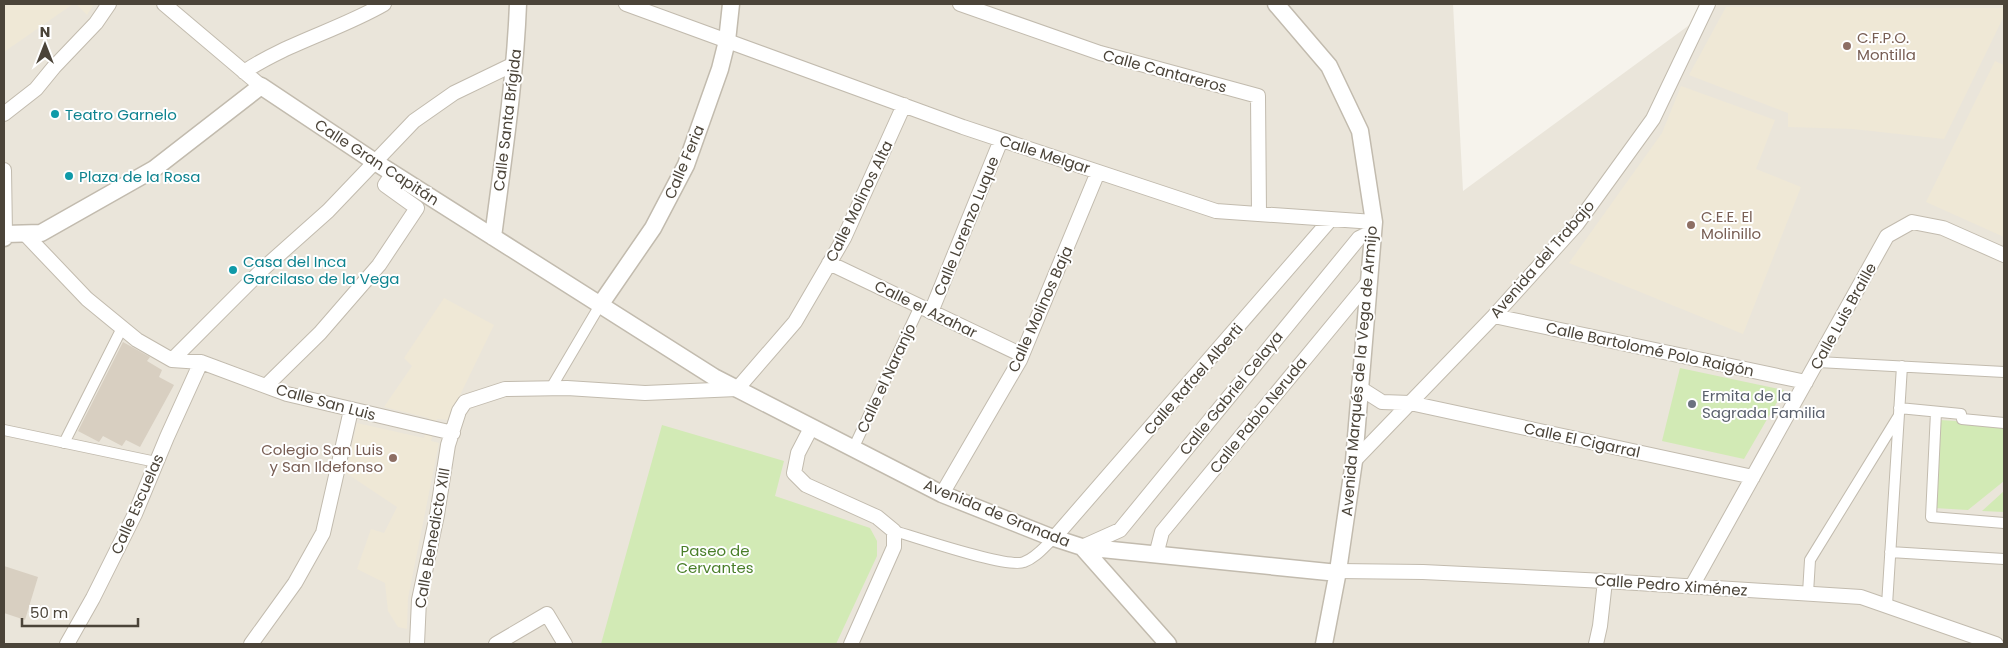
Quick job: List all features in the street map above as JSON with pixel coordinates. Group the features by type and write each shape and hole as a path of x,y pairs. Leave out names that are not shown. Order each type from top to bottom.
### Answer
{"street":[{"path":"4,114 36,89 96,23 109,4"},
{"name":"Calle Gran Capitán","path":"164,4 261,86 375,162 714,377 737,389"},
{"path":"244,72 266,57 364,8 384,4"},
{"name":"Calle Santa Brígida","path":"493,237 507,132 518,4"},
{"name":"Calle Melgar","path":"626,4 904,106 1216,211 1331,219 1374,226"},
{"name":"Calle Feria","path":"600,305 654,228 686,165 720,69 727,42 731,4"},
{"name":"Calle Cantareros","path":"960,4 1100,53 1258,96 1258,214"},
{"name":"Avenida Marqués de la Vega de Armijo","path":"1276,4 1329,66 1360,131 1374,226 1354,461 1338,572 1324,644"},
{"name":"Avenida del Trabajo","path":"1354,461 1494,316 1577,224 1653,119 1708,4"},
{"path":"25,234 87,299 137,340 172,360 264,268 328,211 414,121 454,93 514,64"},
{"path":"4,170 4,230 25,234 41,233 154,169 261,86"},
{"name":"Calle Molinos Alta","path":"737,389 794,322 844,238 904,106"},
{"name":"Calle Lorenzo Luque","path":"925,309 1001,140"},
{"name":"Calle Molinos Baja","path":"942,494 1022,355 1098,172"},
{"path":"266,386 320,333 379,265 417,208 385,185 393,173"},
{"name":"Calle Rafael Alberti","path":"1054,538 1331,219"},
{"name":"Calle Luis Braille","path":"1692,586 1887,236 1912,222 1943,228 2004,255"},
{"name":"Calle Gabriel Celaya","path":"1082,547 1120,530 1358,238 1374,226"},
{"name":"Calle el Azahar","path":"829,263 1022,355"},
{"name":"Calle Pablo Neruda","path":"1156,555 1162,532 1370,280"},
{"path":"600,305 551,388 645,393 737,389"},
{"name":"Calle el Naranjo","path":"853,449 925,309"},
{"name":"Calle Bartolomé Polo Raigón","path":"1494,316 1806,382"},
{"path":"64,443 122,328"},
{"name":"Calle San Luis","path":"172,360 202,362 287,394 453,433"},
{"name":"Calle Escuelas","path":"67,644 93,598 135,514 156,462 202,362"},
{"path":"1818,362 2004,372"},
{"path":"1887,605 1902,366"},
{"name":"Calle Benedicto XIII","path":"417,644 419,600 437,515 448,445 459,411 465,402 505,389 551,388"},
{"name":"Calle El Cigarral","path":"1360,388 1382,402 1410,403 1753,477"},
{"name":"Avenida de Granada","path":"737,389 942,494 1082,547 1338,572"},
{"path":"251,644 295,583 323,533 351,410"},
{"path":"1899,412 1961,414 1962,419 2004,423"},
{"path":"1808,594 1810,560 1899,412"},
{"path":"1936,412 1931,517 2004,522"},
{"path":"811,428 798,453 794,473 806,485 877,517 894,530 1014,564 1024,563 1035,556 1054,538"},
{"path":"4,430 156,462"},
{"path":"851,644 894,547 894,530"},
{"path":"1082,547 1168,644"},
{"path":"1890,552 2004,559"},
{"name":"Calle Pedro Ximénez","path":"1338,572 1423,572 1604,580 1861,597 1996,644"},
{"path":"1596,644 1600,626 1604,580"},
{"path":"496,644 547,614 565,644"}],"shaded area":[{"path":"4,4 1453,4 1463,191 1718,4 2004,4 2004,644 4,644"},
{"path":"4,4 73,4 4,52"},
{"path":"76,4 94,4 87,15"},
{"name":"C.F.P.O. Montilla","path":"1726,7 2004,8 2004,16 1944,139 1853,129 1788,127 1788,113 1689,75"},
{"path":"1995,61 2004,65 2004,237 1926,202"},
{"name":"C.E.E. El Molinillo","path":"1681,86 1775,120 1756,169 1801,187 1743,334 1569,263 1662,133"},
{"name":"Colegio San Luis y San Ildefonso","path":"444,298 494,325 448,420 437,419 431,441 439,443 408,598 407,629 398,627 388,611 385,583 357,569 371,529 384,533 397,507 346,473 357,423 424,438 429,418 384,407 412,366 404,358"}],"green space":[{"path":"1680,368 1784,390 1744,459 1662,441"},
{"path":"1940,420 2004,424 2004,481 1968,510 1934,508"},
{"name":"Paseo de Cervantes","path":"662,425 784,461 775,496 870,528 877,541 877,556 836,644 601,644"},
{"path":"2004,491 2004,512 1982,511"}],"building":[{"path":"123,342 150,357 147,361 162,370 159,377 174,385 140,447 126,440 122,446 103,436 99,442 78,431"},
{"path":"4,566 38,577 25,620 4,613"}],"place":[{"name":"C.F.P.O. Montilla","path":"1847,46"},
{"name":"Teatro Garnelo","path":"55,114"},
{"name":"Plaza de la Rosa","path":"69,176"},
{"name":"C.E.E. El Molinillo","path":"1691,225"},
{"name":"Casa del Inca Garcilaso de la Vega","path":"233,270"},
{"name":"Ermita de la Sagrada Familia","path":"1692,404"},
{"name":"Colegio San Luis y San Ildefonso","path":"393,458"}]}
